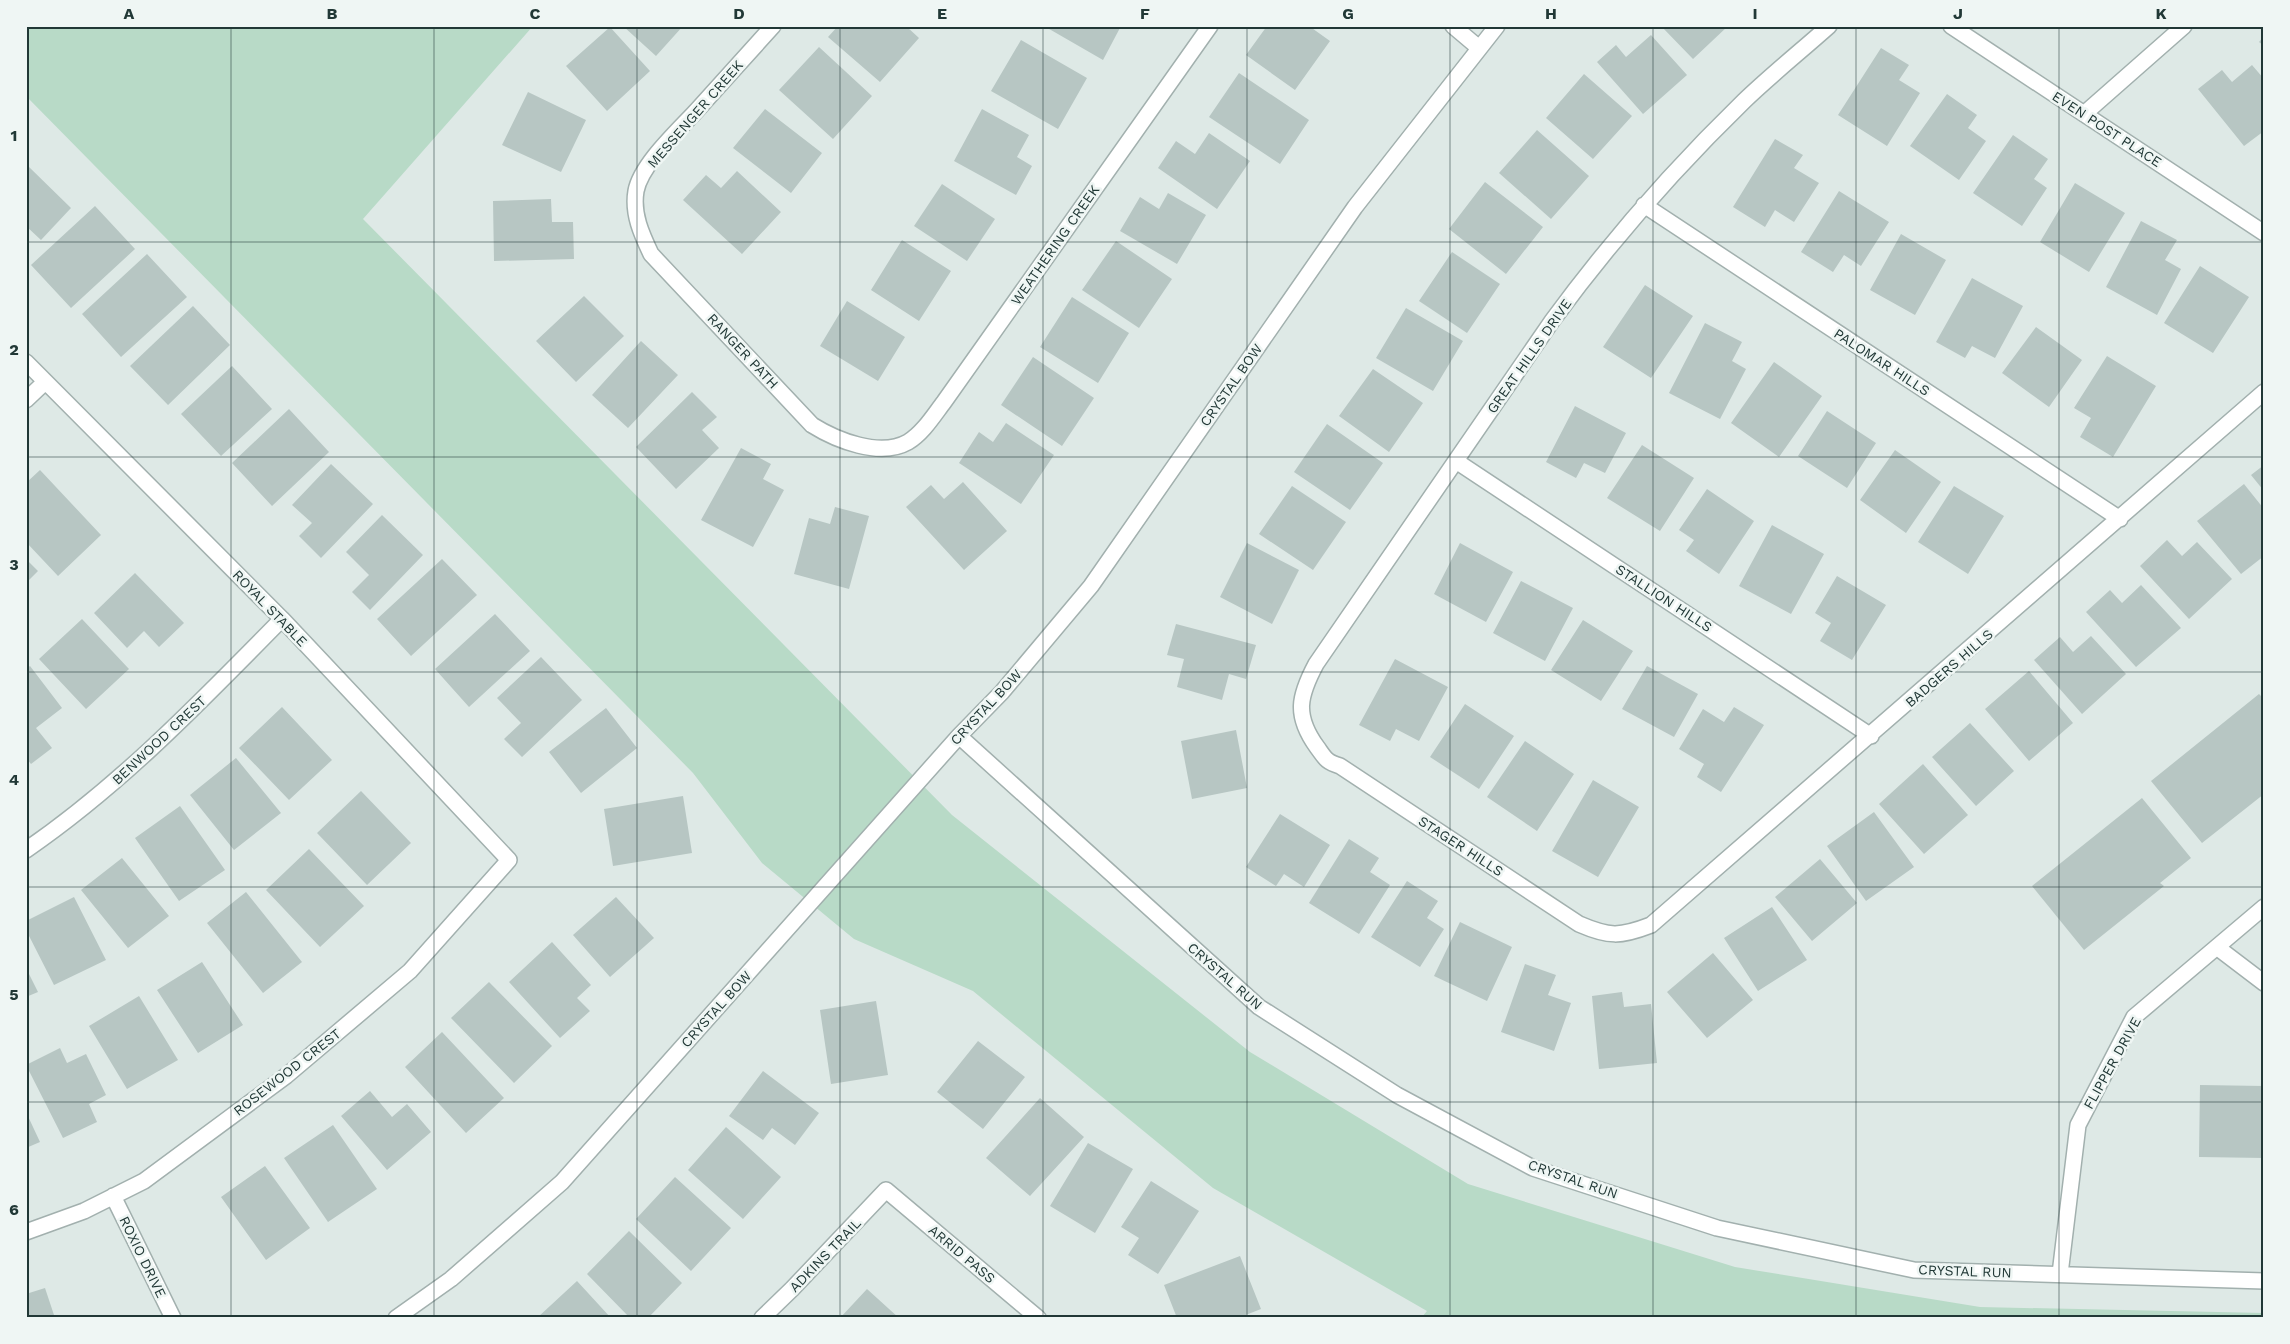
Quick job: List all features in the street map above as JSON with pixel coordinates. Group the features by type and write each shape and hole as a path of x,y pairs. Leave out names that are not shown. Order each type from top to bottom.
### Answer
{"street":[{"name":"MESSENGER CREEK","path":"636,210 636,191 645,170 665,145 773,26"},
{"name":"WEATHERING CREEK","path":"886,448 908,442 922,430 944,402 1210,26"},
{"path":"1453,26 1479,48"},
{"name":"CRYSTAL BOW","path":"396,1318 451,1279 562,1182 959,736 1002,692 1091,586 1355,207 1497,26"},
{"name":"GREAT HILLS DRIVE","path":"1308,734 1302,716 1303,689 1316,664 1552,321 1590,269 1644,205 1744,100 1829,26"},
{"name":"EVEN POST PLACE","path":"1951,26 2264,232"},
{"path":"2084,114 2184,26"},
{"name":"PALOMAR HILLS","path":"1644,205 2120,519"},
{"name":"RANGER PATH","path":"636,210 640,230 651,254 812,425 832,438 859,446 886,448"},
{"name":"ROYAL STABLE","path":"26,362 282,619 509,860"},
{"path":"26,400 46,382"},
{"name":"BADGERS HILLS","path":"1627,935 1651,925 1872,736 2264,392"},
{"name":"STALLION HILLS","path":"1456,461 1872,736"},
{"name":"BENWOOD CREST","path":"26,850 70,820 161,741 282,619"},
{"name":"STAGER HILLS","path":"1308,734 1329,762 1340,766 1579,924 1603,935 1627,935"},
{"name":"CRYSTAL RUN","path":"959,736 1259,1007 1397,1095 1533,1168 1718,1228 1914,1270 2264,1281"},
{"name":"ROSEWOOD CREST","path":"26,1232 84,1212 144,1181 286,1076 410,971 509,860"},
{"name":"FLIPPER DRIVE","path":"2060,1274 2078,1125 2134,1017 2218,948 2264,907"},
{"path":"2218,948 2264,983"},
{"name":"ADKINS TRAIL","path":"762,1318 886,1190"},
{"name":"ARRID PASS","path":"886,1190 1038,1318"},
{"name":"ROXIO DRIVE","path":"113,1196 172,1318"}],"green space":[{"path":"26,26 533,26 363,219 952,815 1250,1052 1468,1184 1735,1267 1980,1307 2264,1313 2264,1318 1421,1318 1427,1311 1213,1188 973,991 854,939 762,863 693,773 26,96"}],"building":[{"path":"623,26 683,26 656,56"},
{"path":"838,26 906,26 919,38 880,82 828,37"},
{"path":"1044,26 1121,26 1103,60"},
{"path":"1267,26 1309,26 1330,41 1295,90 1246,55"},
{"path":"1661,26 1728,26 1693,59"},
{"path":"610,27 650,71 607,111 566,66"},
{"path":"1651,35 1687,75 1643,114 1597,62 1616,45 1626,57"},
{"path":"2264,36 2264,46 2259,42"},
{"path":"1021,40 1087,78 1058,129 991,91"},
{"path":"819,47 872,96 833,139 779,90"},
{"path":"1881,48 1909,65 1899,80 1920,93 1887,146 1838,115"},
{"path":"2252,65 2264,79 2264,131 2244,146 2198,89 2222,70 2232,82"},
{"path":"1239,73 1309,120 1280,164 1209,117"},
{"path":"1584,74 1632,116 1593,159 1546,118"},
{"path":"528,92 586,120 561,172 502,145"},
{"path":"1947,94 1977,115 1968,128 1986,141 1959,180 1910,146"},
{"path":"765,109 822,153 791,193 733,148"},
{"path":"982,109 1029,135 1017,157 1032,166 1016,195 954,161"},
{"path":"1537,130 1589,176 1551,219 1499,173"},
{"path":"1209,133 1250,161 1217,209 1158,168 1176,141 1195,154"},
{"path":"2013,135 2048,159 2034,179 2047,188 2022,226 1973,193"},
{"path":"1775,139 1803,155 1794,168 1819,183 1794,222 1775,210 1765,227 1733,207"},
{"path":"28,166 71,208 41,240 26,226"},
{"path":"737,171 781,212 742,254 683,200 706,175 721,188"},
{"path":"1485,182 1543,227 1506,274 1449,229"},
{"path":"2075,183 2125,213 2089,272 2040,242"},
{"path":"942,184 995,219 967,261 914,226"},
{"path":"1839,191 1889,222 1861,266 1844,255 1833,272 1801,252"},
{"path":"1168,193 1206,215 1177,264 1120,231 1140,197 1159,209"},
{"path":"551,199 552,222 573,222 574,259 494,261 493,201"},
{"path":"95,206 135,249 71,308 31,265"},
{"path":"2141,221 2177,240 2165,260 2181,269 2157,315 2106,287"},
{"path":"1901,234 1946,260 1915,315 1870,290"},
{"path":"902,240 951,271 919,321 871,290"},
{"path":"1116,241 1172,279 1139,328 1082,290"},
{"path":"1452,252 1500,284 1467,333 1419,301"},
{"path":"147,254 187,297 121,357 82,314"},
{"path":"2200,266 2249,297 2213,353 2164,323"},
{"path":"1972,278 2023,306 1995,358 1972,346 1965,358 1936,342"},
{"path":"1645,285 1693,316 1651,378 1603,347"},
{"path":"584,296 624,336 576,382 536,341"},
{"path":"1072,297 1129,333 1098,383 1040,347"},
{"path":"847,301 905,337 878,381 820,346"},
{"path":"193,306 230,345 168,405 130,366"},
{"path":"1406,308 1463,341 1433,391 1376,358"},
{"path":"1705,323 1742,342 1732,361 1746,369 1720,419 1669,393"},
{"path":"2036,327 2082,360 2049,407 2002,373"},
{"path":"641,341 678,375 628,428 592,395"},
{"path":"2107,356 2156,386 2113,457 2080,437 2091,418 2074,408"},
{"path":"1033,357 1094,398 1062,446 1001,405"},
{"path":"1774,362 1822,396 1779,457 1731,423"},
{"path":"232,366 272,409 221,456 181,414"},
{"path":"1373,369 1423,403 1389,452 1339,416"},
{"path":"692,392 717,417 702,430 719,448 676,489 636,447"},
{"path":"1575,406 1626,433 1605,473 1584,463 1576,478 1546,462"},
{"path":"289,409 329,452 272,506 232,463"},
{"path":"1827,411 1876,443 1847,488 1798,456"},
{"path":"1006,423 1054,455 1021,504 959,463 979,432 993,442"},
{"path":"1327,424 1383,463 1350,510 1294,472"},
{"path":"1642,445 1694,478 1660,531 1607,498"},
{"path":"741,448 771,464 763,479 784,490 753,547 701,520"},
{"path":"1895,450 1941,482 1906,533 1860,500"},
{"path":"331,464 373,504 321,558 299,536 312,523 292,505"},
{"path":"2264,465 2264,491 2251,475"},
{"path":"40,470 101,535 58,576 26,542 26,483"},
{"path":"963,482 1007,531 964,570 906,507 931,485 944,499"},
{"path":"2244,484 2264,509 2264,556 2241,574 2197,521"},
{"path":"1292,486 1346,522 1313,570 1259,534"},
{"path":"1954,486 2004,516 1968,574 1918,542"},
{"path":"1707,489 1754,521 1719,574 1686,551 1694,540 1679,530"},
{"path":"835,507 869,516 849,589 794,574 809,518 830,524"},
{"path":"382,515 423,555 370,610 352,592 369,575 346,552"},
{"path":"1772,525 1824,554 1791,614 1739,586"},
{"path":"2167,540 2182,556 2197,542 2232,579 2189,619 2140,566"},
{"path":"1247,543 1299,570 1272,624 1220,597"},
{"path":"1460,543 1513,572 1486,622 1434,594"},
{"path":"26,559 38,571 26,583"},
{"path":"442,559 477,595 411,656 377,619"},
{"path":"135,573 184,623 159,647 144,631 127,648 94,613"},
{"path":"1837,576 1886,605 1852,660 1820,641 1831,623 1815,613"},
{"path":"1521,581 1573,608 1545,661 1493,633"},
{"path":"2141,585 2181,628 2136,667 2086,612 2110,590 2122,603"},
{"path":"495,614 530,651 469,707 435,669"},
{"path":"82,619 129,669 86,709 39,659"},
{"path":"1583,620 1633,651 1601,701 1551,670"},
{"path":"1176,624 1256,645 1246,679 1229,674 1222,700 1177,687 1184,659 1167,655"},
{"path":"2091,636 2126,674 2082,714 2034,660 2060,637 2073,652"},
{"path":"541,657 582,700 522,757 504,739 521,723 497,698"},
{"path":"1395,659 1448,687 1419,741 1396,729 1390,741 1359,725"},
{"path":"30,666 62,708 36,728 52,748 31,764 26,758 26,669"},
{"path":"1647,666 1698,694 1674,737 1622,709"},
{"path":"2029,671 2073,723 2029,761 1985,709"},
{"path":"2259,694 2264,699 2264,794 2202,843 2151,781"},
{"path":"1465,704 1514,736 1479,789 1430,757"},
{"path":"282,707 332,760 289,800 239,748"},
{"path":"1734,707 1764,725 1721,792 1697,777 1704,764 1679,749 1703,709 1724,722"},
{"path":"606,708 637,748 581,793 549,752"},
{"path":"1970,723 2014,771 1976,806 1932,757"},
{"path":"1236,730 1247,788 1192,799 1181,741"},
{"path":"1525,741 1574,774 1537,831 1487,797"},
{"path":"236,758 281,813 234,850 190,795"},
{"path":"1923,764 1968,815 1924,854 1879,804"},
{"path":"1593,780 1639,807 1598,877 1552,851"},
{"path":"361,791 411,843 367,885 317,833"},
{"path":"683,796 692,853 613,866 604,809"},
{"path":"2142,798 2191,858 2160,883 2164,886 2084,950 2032,886"},
{"path":"180,806 225,870 179,901 135,838"},
{"path":"1874,812 1914,867 1866,901 1827,846"},
{"path":"1280,814 1330,845 1304,887 1284,874 1276,886 1246,867"},
{"path":"1349,839 1379,858 1370,872 1390,885 1359,934 1309,903"},
{"path":"309,849 364,906 320,947 266,890"},
{"path":"122,858 169,916 128,948 81,890"},
{"path":"1820,859 1857,903 1812,941 1775,897"},
{"path":"1407,881 1438,901 1427,918 1444,929 1420,967 1371,937"},
{"path":"246,892 302,962 263,993 207,923"},
{"path":"74,897 106,960 54,985 26,930 26,921"},
{"path":"616,897 654,938 610,977 573,935"},
{"path":"1772,907 1807,960 1758,991 1724,938"},
{"path":"1460,922 1512,947 1487,1001 1434,976"},
{"path":"552,942 591,985 577,998 590,1011 560,1038 509,982"},
{"path":"1713,953 1753,1000 1707,1038 1667,992"},
{"path":"202,962 243,1025 198,1053 157,990"},
{"path":"1525,964 1556,975 1548,995 1571,1003 1554,1051 1501,1032"},
{"path":"26,968 38,992 26,997"},
{"path":"489,982 552,1046 514,1083 451,1018"},
{"path":"1622,992 1624,1007 1651,1004 1657,1063 1599,1069 1592,996"},
{"path":"139,996 178,1060 127,1089 89,1026"},
{"path":"876,1001 888,1075 831,1084 820,1010"},
{"path":"442,1032 504,1098 466,1133 405,1067"},
{"path":"978,1041 1025,1077 983,1129 937,1092"},
{"path":"60,1048 67,1063 86,1054 106,1095 89,1104 97,1122 63,1138 26,1065"},
{"path":"763,1071 819,1113 795,1145 772,1128 763,1140 729,1116"},
{"path":"2200,1085 2264,1086 2264,1158 2199,1157"},
{"path":"370,1091 392,1117 407,1104 431,1132 387,1170 341,1116"},
{"path":"1040,1098 1084,1137 1030,1196 986,1158"},
{"path":"26,1112 40,1142 26,1148"},
{"path":"333,1125 377,1189 328,1222 284,1158"},
{"path":"726,1127 781,1177 743,1219 688,1170"},
{"path":"1088,1143 1133,1169 1095,1233 1050,1206"},
{"path":"265,1166 310,1228 266,1260 221,1197"},
{"path":"675,1177 731,1228 691,1271 636,1219"},
{"path":"1151,1181 1199,1211 1158,1274 1128,1255 1139,1238 1121,1227"},
{"path":"629,1231 682,1283 648,1318 630,1318 587,1274"},
{"path":"1240,1256 1261,1309 1238,1318 1177,1318 1164,1285"},
{"path":"577,1281 611,1318 537,1318"},
{"path":"45,1288 55,1318 26,1318 26,1294"},
{"path":"867,1289 899,1318 840,1318"}]}
